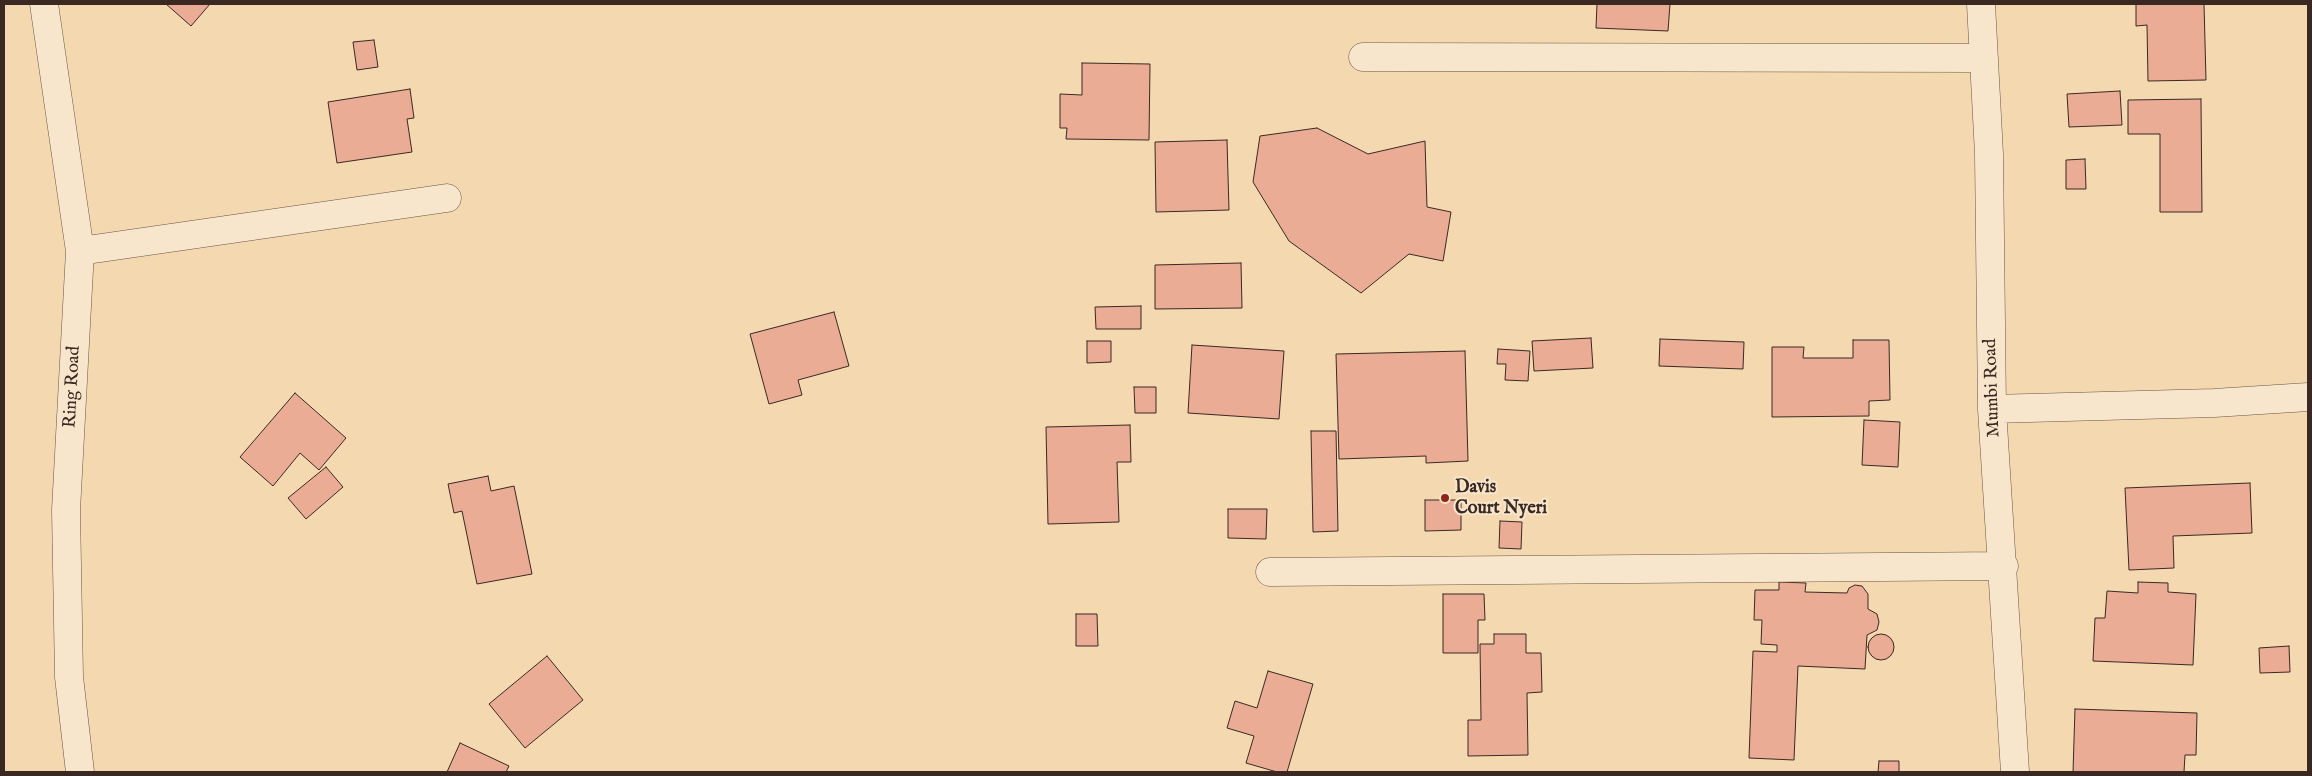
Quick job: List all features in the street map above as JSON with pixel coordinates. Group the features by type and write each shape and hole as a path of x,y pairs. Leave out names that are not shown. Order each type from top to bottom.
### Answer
{"street":[{"name":"Ring Road","path":"44,4 80,251 66,510 69,677 80,772"},
{"name":"Mumbi Road","path":"1981,4 1989,154 1992,409 2004,566 2015,772"},
{"path":"1363,57 1984,58"},
{"path":"80,251 446,198"},
{"path":"1992,409 2214,403 2308,397"},
{"path":"1270,572 2004,566"}],"building":[{"path":"166,4 210,4 191,26"},
{"path":"1597,4 1670,4 1668,31 1596,28"},
{"path":"2136,4 2204,4 2206,80 2148,81 2147,25 2136,26"},
{"path":"374,40 378,67 357,70 353,42"},
{"path":"1082,63 1150,64 1149,140 1066,139 1067,128 1060,128 1060,94 1082,95"},
{"path":"410,89 414,118 407,119 412,152 337,163 328,102"},
{"path":"2120,91 2122,125 2069,127 2067,94"},
{"path":"2201,99 2202,212 2160,212 2160,134 2128,134 2128,100"},
{"path":"1317,128 1368,154 1425,141 1427,207 1451,212 1443,261 1409,254 1361,293 1289,241 1253,182 1260,136"},
{"path":"1227,140 1229,210 1156,212 1155,142"},
{"path":"2085,159 2086,189 2066,189 2066,160"},
{"path":"1241,263 1242,308 1155,309 1155,265"},
{"path":"1141,306 1141,329 1096,329 1095,307"},
{"path":"834,312 849,366 798,380 802,395 769,404 750,334"},
{"path":"1591,338 1593,368 1534,371 1532,341"},
{"path":"1660,339 1744,342 1743,369 1659,366"},
{"path":"1853,340 1889,340 1890,400 1869,401 1869,416 1772,417 1772,347 1804,347 1803,358 1853,358"},
{"path":"1087,341 1111,341 1111,362 1087,363"},
{"path":"1192,345 1284,351 1279,419 1188,413"},
{"path":"1498,349 1530,351 1528,381 1505,380 1506,364 1497,364"},
{"path":"1465,351 1468,461 1426,463 1426,456 1339,459 1336,354"},
{"path":"1134,387 1156,387 1156,413 1135,413"},
{"path":"295,393 346,438 319,470 300,453 273,486 240,457"},
{"path":"1864,420 1900,422 1898,467 1862,465"},
{"path":"1130,425 1131,462 1117,462 1119,522 1048,524 1046,427"},
{"path":"1311,431 1336,431 1338,531 1313,532"},
{"path":"326,467 343,487 306,519 288,498"},
{"path":"488,476 491,491 514,486 532,574 477,584 462,511 454,513 448,484"},
{"path":"2250,483 2252,533 2173,536 2174,568 2129,570 2125,488"},
{"path":"1425,500 1461,500 1461,530 1425,531"},
{"path":"1228,509 1267,509 1266,539 1228,538"},
{"path":"1500,521 1522,522 1521,549 1499,548"},
{"path":"1779,582 1806,583 1805,592 1847,593 1849,588 1855,585 1862,586 1868,594 1868,609 1877,614 1879,622 1877,630 1867,635 1865,669 1798,666 1794,760 1749,758 1753,651 1777,652 1777,645 1761,644 1762,620 1754,620 1755,590 1779,590"},
{"path":"2138,582 2168,583 2168,592 2196,594 2193,665 2093,661 2095,618 2105,618 2107,591 2138,593"},
{"path":"1443,594 1484,594 1485,620 1478,620 1478,653 1443,653"},
{"path":"1076,614 1097,614 1098,646 1076,646"},
{"path":"1494,634 1526,634 1526,653 1541,653 1542,692 1527,693 1528,755 1468,756 1468,720 1481,720 1480,644 1494,644"},
{"path":"1881,634 1890,638 1894,647 1890,656 1881,660 1872,656 1868,647 1872,638"},
{"path":"2289,646 2290,672 2260,673 2259,648"},
{"path":"547,656 583,700 525,748 489,704"},
{"path":"1268,671 1313,684 1287,772 1277,772 1246,763 1254,736 1227,728 1235,701 1257,708"},
{"path":"2075,709 2197,713 2196,755 2185,755 2184,772 2073,772"},
{"path":"460,743 509,766 506,772 447,772"},
{"path":"1879,761 1899,761 1899,772 1878,772"}],"place":[{"name":"Davis Court Nyeri","path":"1445,498"}]}
